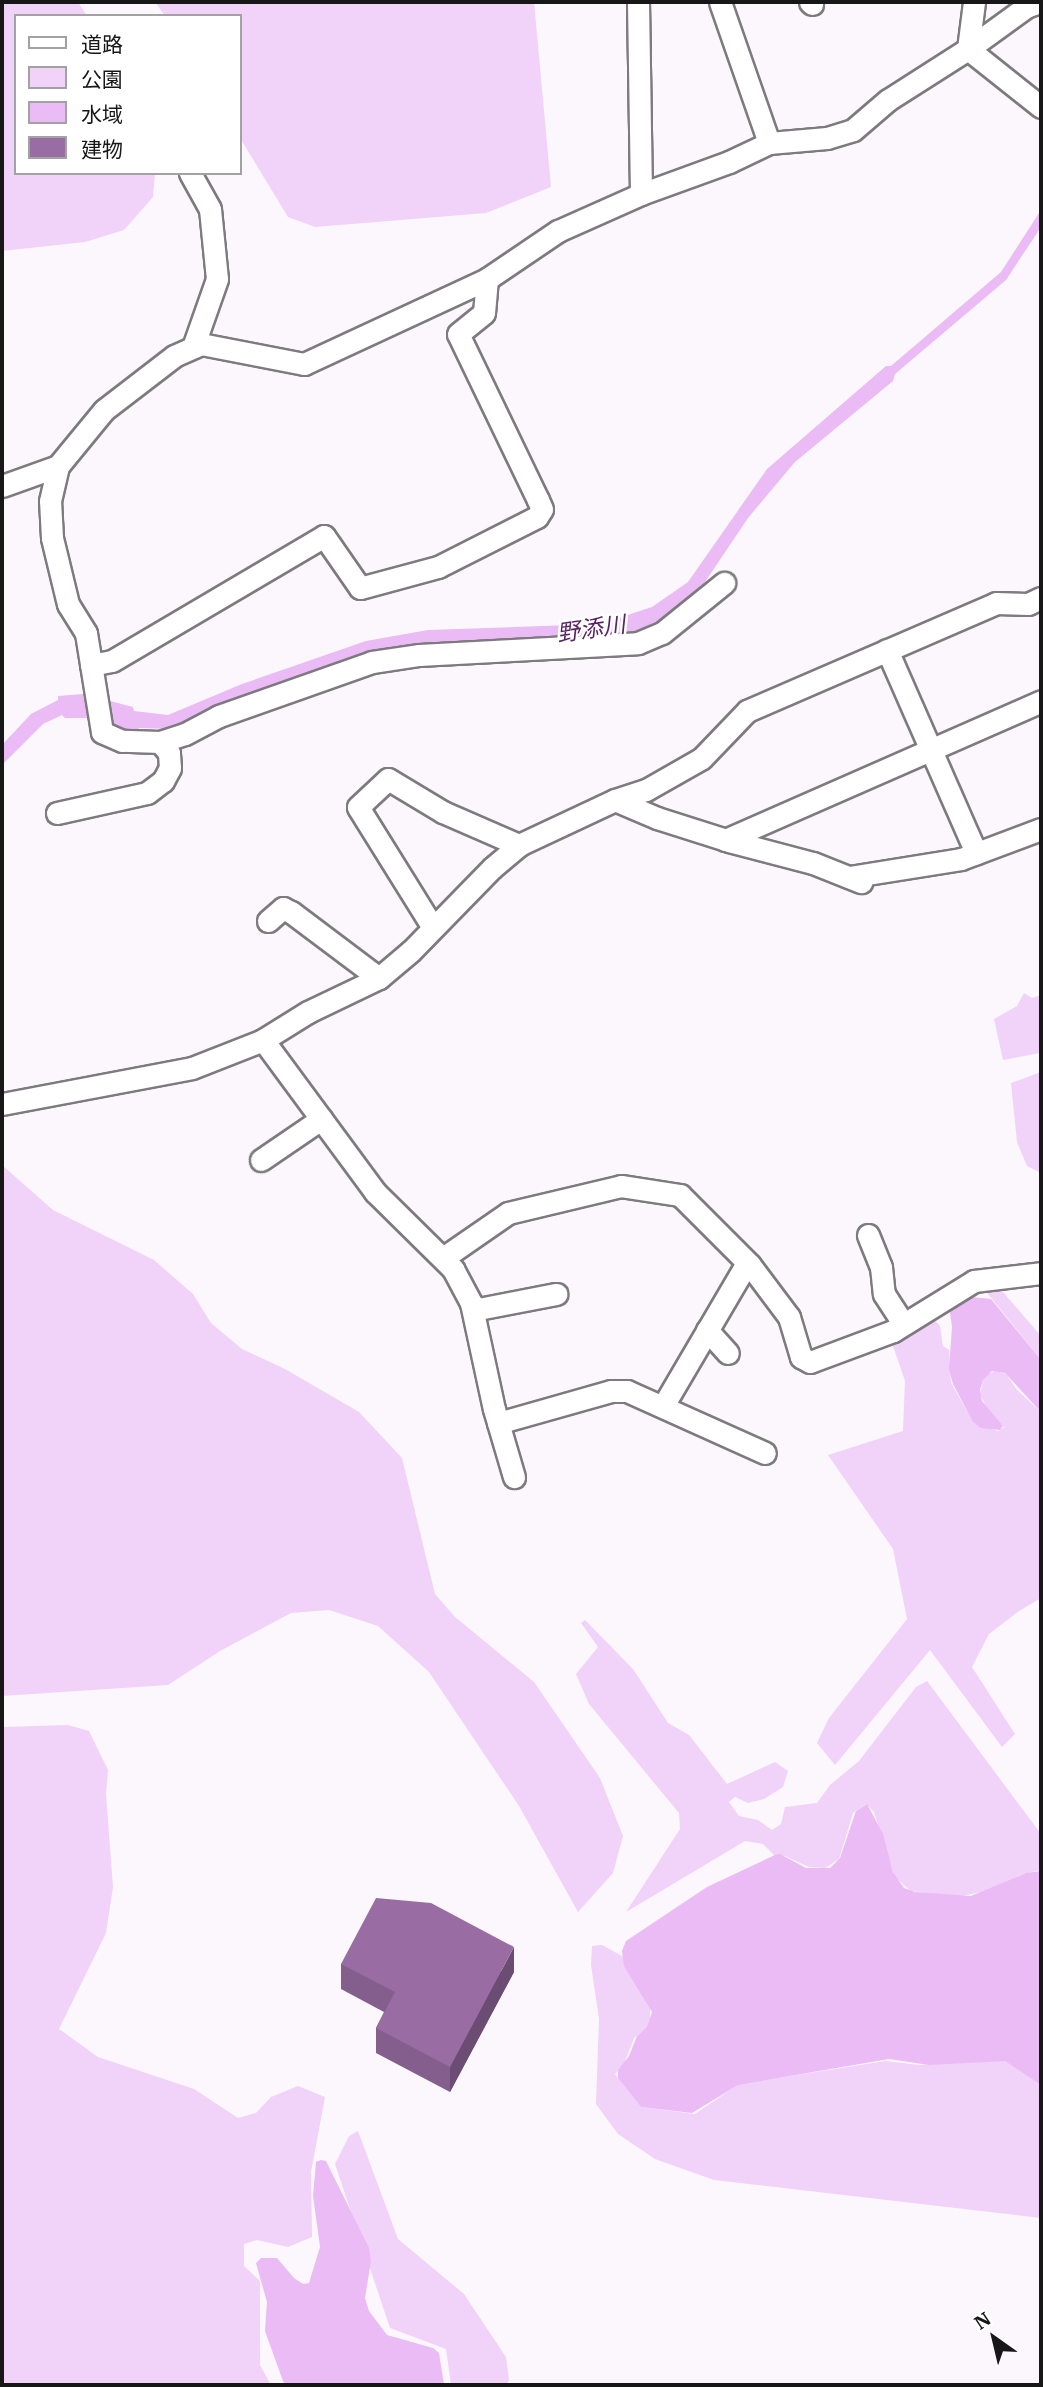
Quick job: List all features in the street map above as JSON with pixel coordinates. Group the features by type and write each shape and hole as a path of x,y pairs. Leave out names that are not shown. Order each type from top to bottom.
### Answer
{"street":[{"path":"638,2 641,194"},
{"path":"720,2 769,143"},
{"path":"968,49 974,2"},
{"path":"724,583 662,633 638,643 419,655 372,662 219,716 186,734 160,742 122,741 102,732 86,633 68,604 52,538 50,501 58,466 104,410 174,356 201,344 304,364 486,279 558,231 641,194 729,162 769,143 827,138 853,130 888,100 968,49 1026,7 1040,2"},
{"path":"968,49 1041,107"},
{"path":"191,175 210,209 218,279 193,347"},
{"path":"91,665 113,661 324,537 360,588 438,567 537,517 542,509 458,334 484,313 486,279"},
{"path":"2,486 58,466"},
{"path":"2,1104 192,1068 263,1040 308,1012 379,978 411,951 432,926 519,845 615,800 646,790 702,758 747,711 996,603 1028,604 1041,598"},
{"path":"887,650 976,853"},
{"path":"725,840 1041,701"},
{"path":"57,813 147,793 170,768 169,753 160,742"},
{"path":"432,926 358,807 388,779 443,812 519,845"},
{"path":"615,800 657,818 725,840 813,863 855,880 961,859 1041,829"},
{"path":"268,922 283,908 291,912 379,978"},
{"path":"263,1040 375,1192 453,1269 473,1310 498,1423 514,1477"},
{"path":"261,1160 321,1119"},
{"path":"443,1258 508,1213 621,1186 680,1195 747,1263 789,1317 801,1357 810,1362 893,1331 974,1280 1041,1273"},
{"path":"868,1235 881,1267 884,1294 903,1323"},
{"path":"663,1406 747,1263"},
{"path":"473,1310 556,1294"},
{"path":"707,1330 728,1353"},
{"path":"498,1423 611,1391 627,1391 765,1453"}],"green space":[{"path":"2,2 78,2 86,14 14,14 14,175 155,175 153,197 124,230 85,242 2,251"},
{"path":"155,2 534,2 551,187 486,213 315,227 288,217 242,141 242,14 164,14"},
{"path":"1024,993 1032,998 1041,995 1041,1056 1040,1053 1003,1060 994,1019 1017,1006"},
{"path":"1041,1072 1041,1173 1027,1166 1017,1142 1011,1083"},
{"path":"2,1165 53,1210 154,1260 193,1294 211,1323 242,1349 285,1369 359,1412 402,1458 435,1594 455,1617 534,1682 600,1778 623,1836 613,1873 578,1912 519,1806 429,1672 378,1626 329,1610 291,1613 220,1651 168,1685 2,1696"},
{"path":"996,1284 1041,1336 1041,1360 984,1289"},
{"path":"929,1314 940,1326 943,1346 949,1350 951,1383 974,1423 998,1431 1004,1427 988,1411 980,1394 984,1376 995,1371 1006,1374 1017,1390 1041,1412 1041,1598 989,1634 972,1667 1015,1734 1002,1747 930,1650 835,1765 817,1743 829,1718 907,1619 893,1549 828,1455 903,1431 905,1381 892,1343"},
{"path":"585,1620 633,1669 668,1723 689,1735 727,1784 775,1762 788,1771 783,1787 764,1799 748,1803 735,1797 729,1802 739,1816 758,1820 772,1830 781,1824 785,1807 817,1803 830,1785 859,1761 916,1687 927,1681 1041,1834 1041,1870 1023,1874 981,1892 957,1897 911,1891 895,1877 874,1812 866,1804 853,1813 839,1859 825,1868 809,1867 785,1856 775,1856 763,1844 745,1841 626,1912 680,1829 679,1813 589,1704 576,1674 598,1647 581,1623"},
{"path":"68,1725 89,1731 108,1770 106,1794 113,1887 106,1933 59,2029 98,2057 194,2089 238,2118 256,2113 271,2097 298,2086 325,2097 311,2172 312,2237 288,2247 257,2240 244,2244 244,2266 260,2281 260,2365 271,2385 2,2385 2,1727"},
{"path":"602,1945 622,1956 650,2004 650,2025 634,2038 624,2064 615,2074 641,2107 695,2114 739,2084 885,2061 920,2065 1003,2060 1041,2083 1041,2218 714,2180 655,2159 618,2134 596,2104 599,2019 591,1965 592,1946"},
{"path":"358,2131 398,2239 464,2294 506,2357 509,2380 507,2385 451,2385 446,2349 390,2328 335,2164 349,2136"}],"water":[{"name":"野添川","path":"1041,210 1041,227 1006,280 895,374 893,381 795,462 748,518 701,588 671,613 648,626 627,634 435,645 171,729 139,728 137,733 89,718 65,718 62,715 43,724 2,765 2,745 31,714 58,700 58,696 83,694 133,707 134,711 168,715 242,684 366,641 428,630 600,624 652,607 688,582 767,469 886,366 891,366 1001,272"},
{"path":"962,1284 971,1297 991,1299 1041,1360 1041,1412 1005,1373 992,1371 983,1380 980,1390 982,1401 1003,1426 1000,1430 981,1428 973,1422 953,1384 949,1369 952,1327 950,1313"},
{"path":"867,1804 883,1834 893,1872 904,1888 915,1892 971,1896 1026,1873 1041,1871 1041,2085 1005,2061 929,2065 889,2059 738,2085 692,2113 641,2107 618,2078 618,2070 629,2056 637,2036 647,2027 652,2012 624,1966 622,1951 626,1941 707,1887 775,1855 780,1854 806,1868 830,1868 840,1858 856,1811"},
{"path":"326,2161 369,2248 371,2261 365,2298 369,2311 387,2335 433,2348 439,2353 444,2385 286,2385 283,2381 265,2331 267,2302 256,2263 261,2258 277,2258 294,2278 303,2284 309,2283 320,2247 313,2196 316,2162"}],"building":[{"path":"376,1898 431,1903 514,1947 450,2067 376,2028 395,1992 341,1964"}]}
